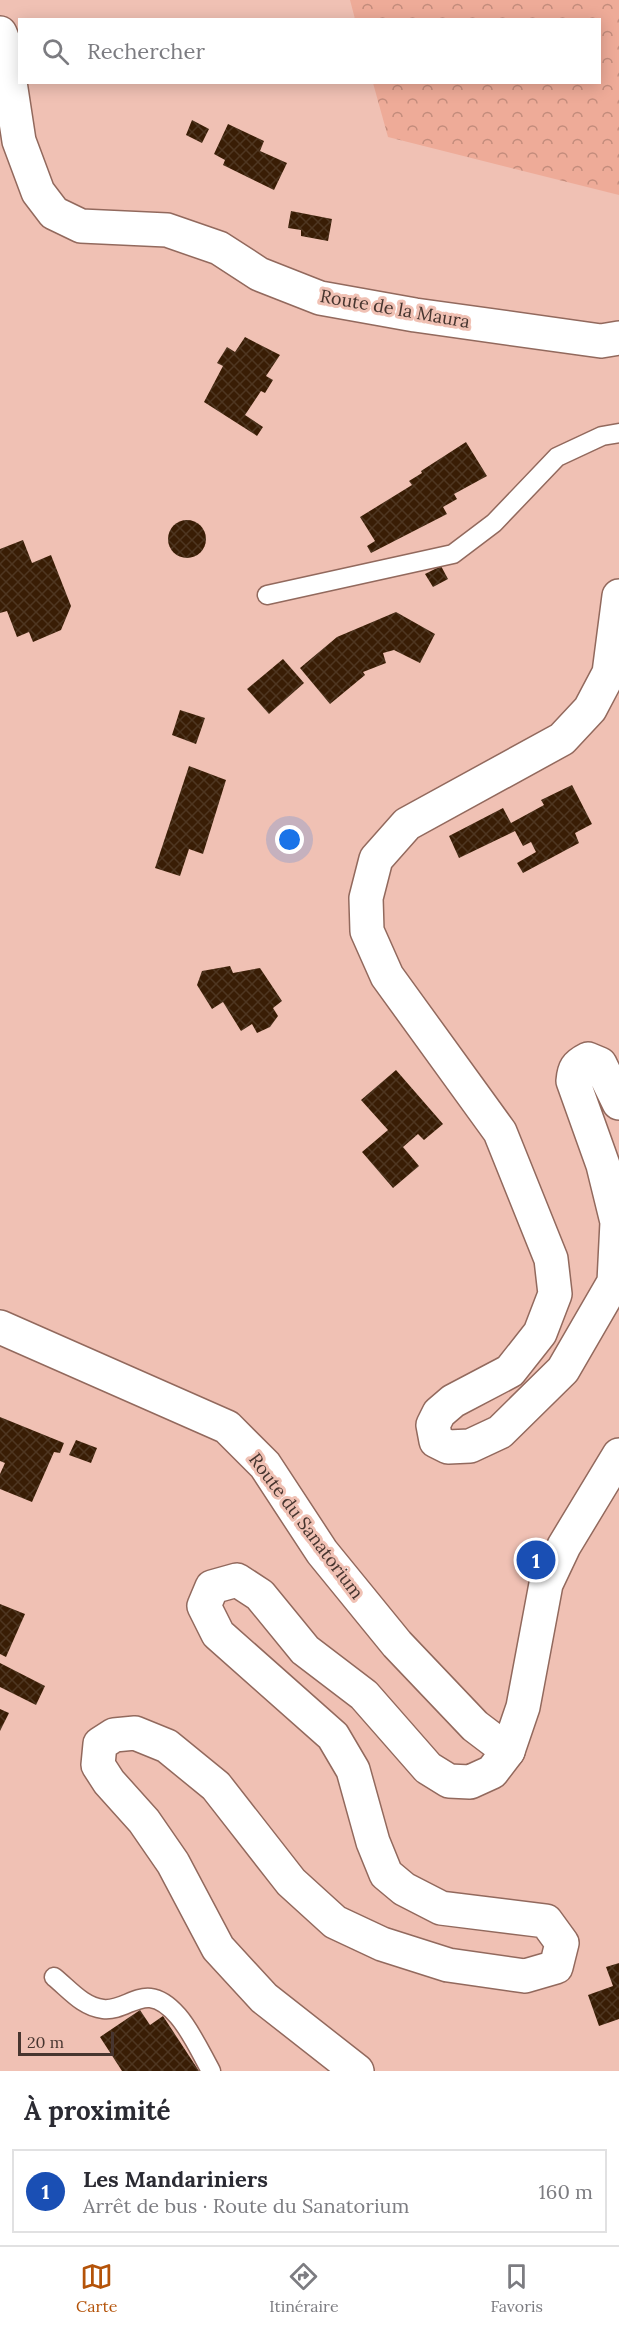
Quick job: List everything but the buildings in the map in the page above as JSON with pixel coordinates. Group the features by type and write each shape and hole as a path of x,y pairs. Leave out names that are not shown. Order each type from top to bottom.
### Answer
{"street":[{"name":"Route de la Maura","path":"0,33 4,44 20,141 38,192 54,213 81,226 167,230 219,248 258,273 320,298 415,315 578,338 601,341 619,338"},
{"path":"619,596 609,673 590,709 562,739 407,824 376,859 366,898 367,931 387,976 500,1132 550,1259 552,1270 555,1294 540,1333 510,1371 453,1401 439,1413 433,1425 436,1441 448,1447 470,1446 500,1432 563,1370 614,1282 617,1222 603,1165 573,1081 574,1070 579,1064 588,1059 600,1064 619,1103"},
{"name":"Route du Sanatorium","path":"0,1328 226,1427 265,1466 322,1552 397,1644 475,1726 508,1751"},
{"path":"357,2071 264,1998 218,1948 173,1863 144,1821 109,1782 98,1765 100,1744 114,1735 135,1733 167,1746 216,1786 291,1882 335,1922 382,1944 448,1965 525,1976 556,1967 562,1943 546,1921 441,1908 404,1889 386,1874 373,1842 353,1770 333,1736 257,1666 218,1634 204,1606 212,1587 237,1580 260,1595 305,1650 364,1695 428,1768 449,1780 470,1782 492,1772 508,1751 523,1707 546,1584 564,1546 619,1455"}],"lane":[{"path":"267,595 453,554 494,523 557,457 602,436 619,433"},
{"path":"54,1977 87,2005 105,2010 142,1997 158,2001 177,2015 211,2071"}],"green space":[{"path":"350,0 619,0 619,195 388,137 373,84 601,84 601,18 355,18"}],"place":[{"name":"Les Mandariniers","path":"536,1560"}]}
